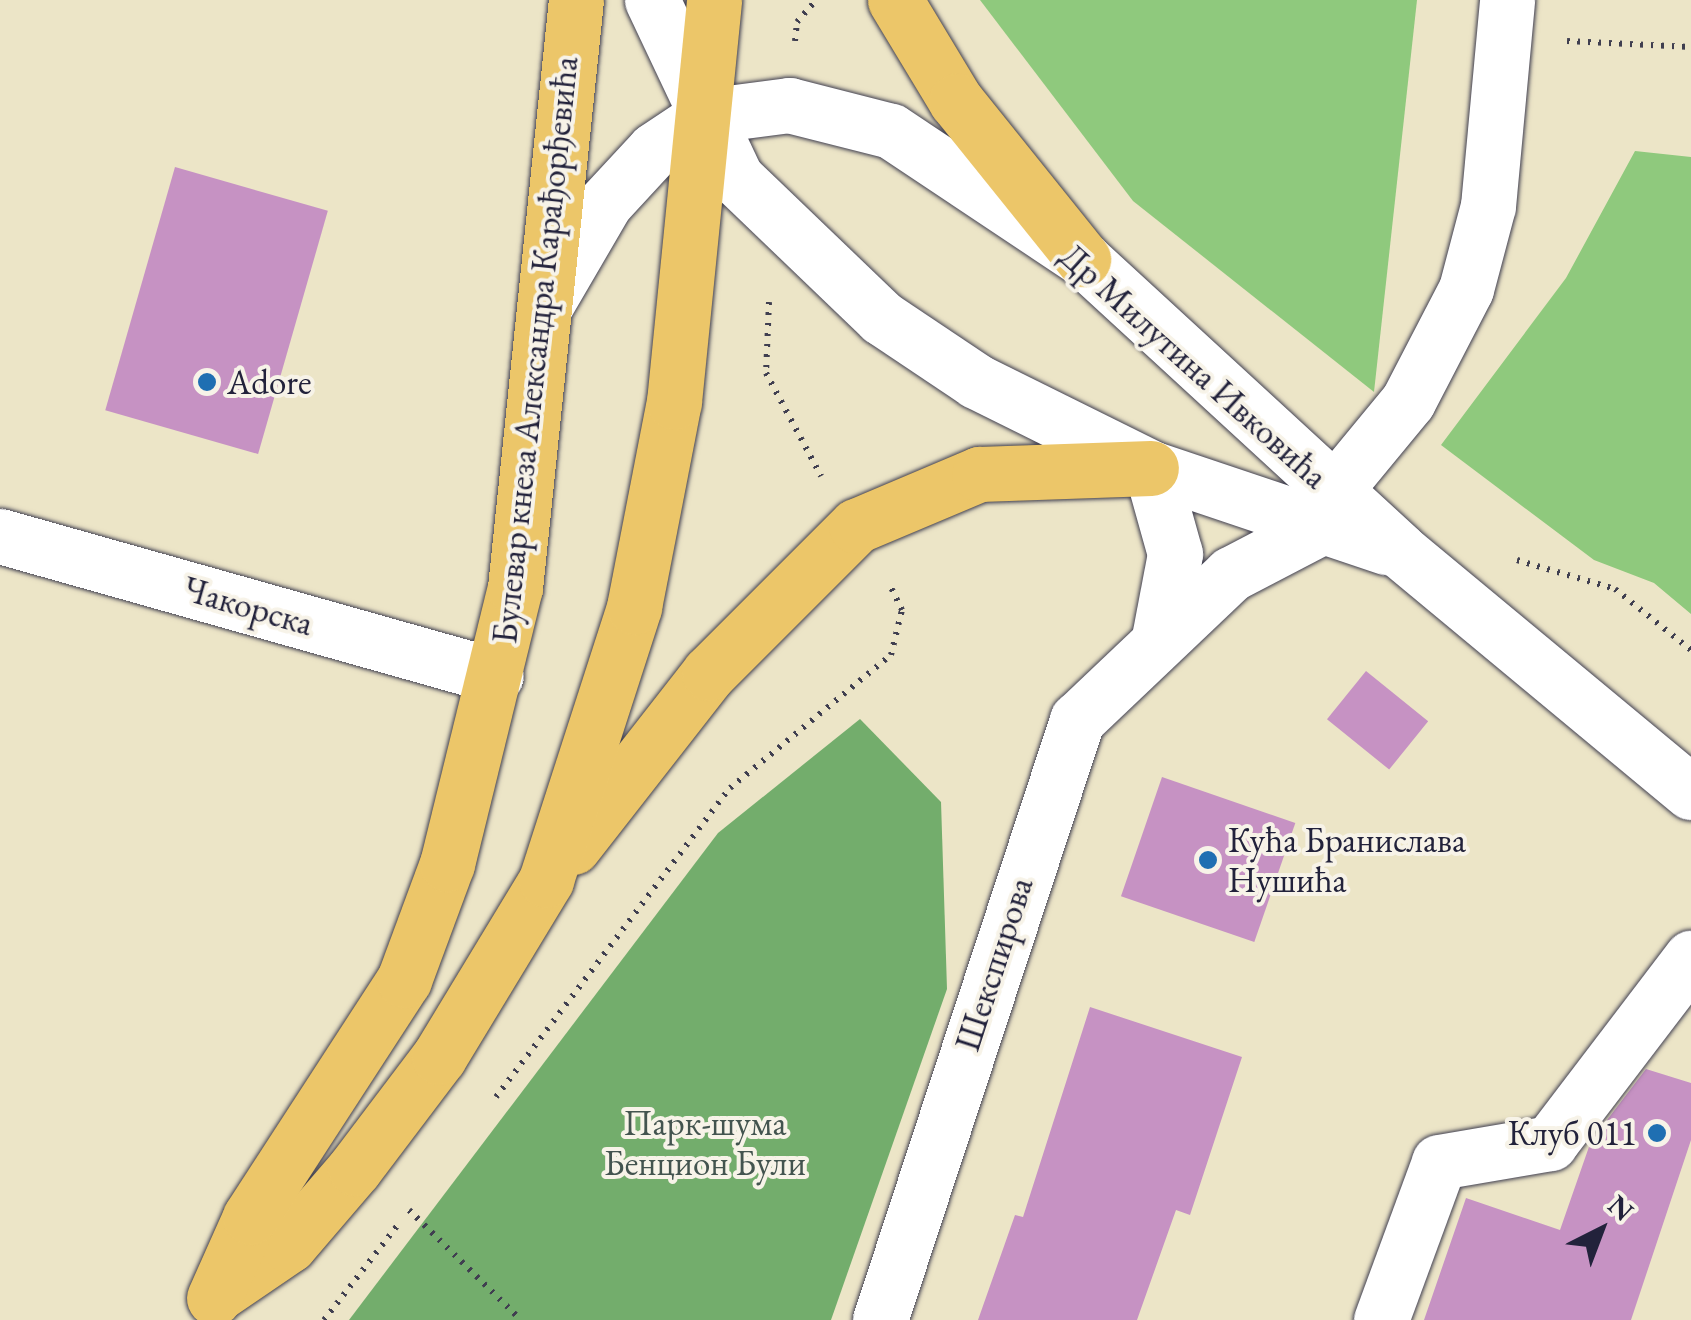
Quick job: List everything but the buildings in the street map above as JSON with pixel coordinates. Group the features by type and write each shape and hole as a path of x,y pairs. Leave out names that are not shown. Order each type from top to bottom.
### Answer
{"main road":[{"name":"Булевар кнеза Александра Карађорђевића","path":"207,1307 250,1217 404,980 448,864 496,676 520,550 537,321 576,0"},
{"name":"Булевар кнеза Александра Карађорђевића","path":"207,1307 289,1246 355,1168 438,1057 546,880 634,607 674,402 714,0"},
{"path":"895,0 956,100 1083,259"},
{"path":"546,880 709,674 856,526 979,474 1151,468"}],"street":[{"name":"Др Милутина Ивковића","path":"652,0 704,116 751,198 882,318 976,382 1151,468 1325,511 1399,550 1691,792"},
{"path":"1325,511 1408,401 1466,289 1488,206 1505,19"},
{"name":"Др Милутина Ивковића","path":"537,321 605,203 654,150 704,116 790,105 891,131 1083,259 1325,511"},
{"path":"1151,468 1175,554 1159,638"},
{"name":"Шекспирова","path":"880,1320 1062,751 1102,688 1231,574 1325,511"},
{"name":"Чакорска","path":"0,536 496,676"},
{"path":"1381,1320 1438,1162 1550,1143 1691,958"}],"path":[{"path":"1505,19 1690,47"},
{"path":"1501,556 1616,589 1691,650"},
{"path":"409,1210 521,1320"}],"green space":[{"path":"980,0 1417,0 1374,392 1133,201"},
{"path":"1635,151 1691,157 1691,614 1654,583 1594,560 1441,445 1566,278"},
{"name":"Парк-шума Бенцион Були","path":"860,719 941,802 947,989 831,1320 349,1320 718,833"}],"place":[{"name":"Adore","path":"207,382"},
{"name":"Кућа Бранислава Нушића","path":"1208,860"},
{"name":"Клуб 011","path":"1657,1133"}]}
